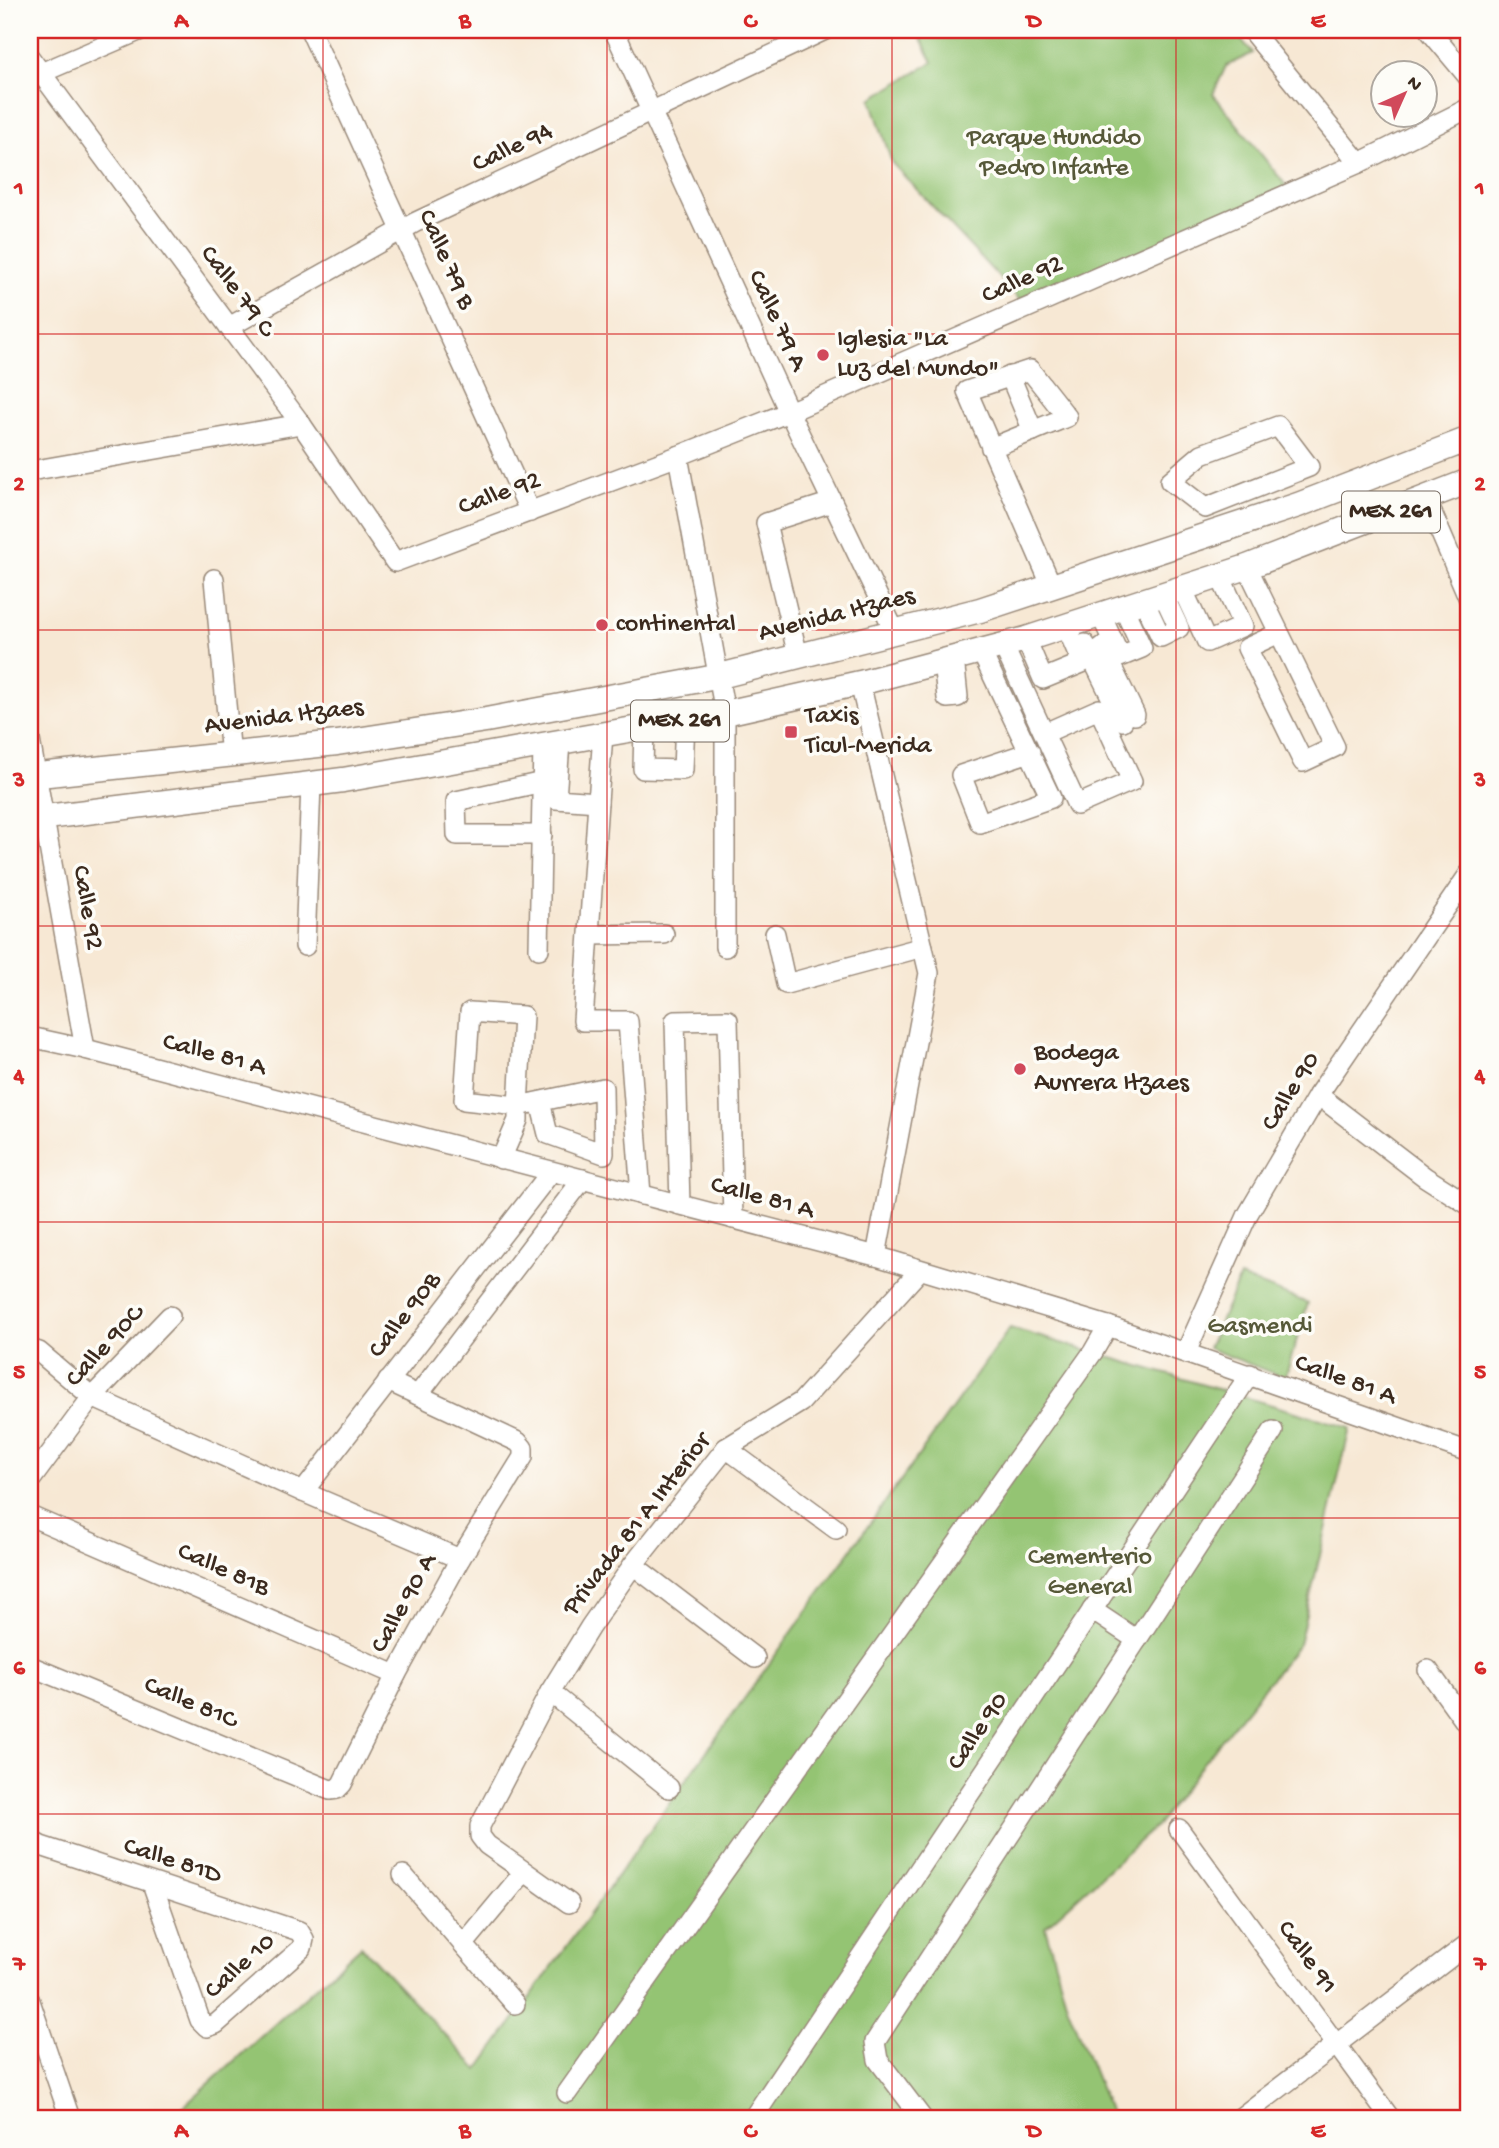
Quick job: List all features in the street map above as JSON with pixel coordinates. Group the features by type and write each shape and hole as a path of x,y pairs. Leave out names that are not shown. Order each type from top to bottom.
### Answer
{"main road":[{"name":"Avenida Itzaes","path":"33,776 337,743 486,720 716,677 980,610 1298,505 1469,439"},
{"name":"MEX 261","path":"37,819 343,780 724,713 860,683 1000,646 1220,576 1469,481"},
{"path":"1298,505 1311,543"},
{"path":"980,610 1000,646"},
{"path":"337,743 343,780"}],"street":[{"path":"34,70 141,30"},
{"name":"Calle 79 B","path":"310,30 530,512"},
{"name":"Calle 79 A","path":"614,30 789,412 895,632"},
{"name":"Calle 94","path":"229,327 402,230 825,30"},
{"path":"1251,30 1359,163"},
{"path":"1429,30 1469,78"},
{"name":"Calle 79 C","path":"34,70 302,424 396,562"},
{"name":"Calle 92","path":"396,562 789,412 1359,163 1469,108"},
{"path":"991,448 1067,417 1030,370 967,391 991,448 1052,587"},
{"path":"1010,376 1033,430"},
{"path":"30,471 302,424"},
{"path":"1278,426 1309,467 1297,471 1215,503 1205,508 1170,481 1202,454 1278,426"},
{"path":"678,456 724,713 725,947"},
{"path":"1426,499 1469,599"},
{"path":"798,656 766,523 832,502"},
{"path":"1215,503 1225,529"},
{"path":"1247,567 1335,747 1303,762 1247,648 1279,633"},
{"path":"1118,609 1207,642 1243,626 1220,576"},
{"path":"214,579 231,755"},
{"path":"1000,646 1043,680 1082,663 1118,609"},
{"path":"1118,609 1129,718"},
{"path":"1000,646 1045,733 1077,805 1132,781 1099,709 1045,733"},
{"path":"1000,646 1030,752 1051,798 980,822 961,775 1030,752"},
{"path":"860,683 929,973 876,1256"},
{"path":"644,727 643,769 683,770 685,720"},
{"path":"603,734 583,1021 628,1021 641,1195"},
{"name":"Calle 92","path":"30,740 37,819 85,1049"},
{"path":"552,743 556,799 598,802"},
{"path":"540,950 543,782 552,743"},
{"path":"542,835 457,835 456,801 543,782"},
{"path":"305,946 311,784"},
{"name":"Calle 90","path":"1186,1352 1248,1214 1318,1095 1469,874"},
{"path":"589,935 664,934"},
{"path":"775,934 786,984 923,947"},
{"path":"501,1158 518,1120 518,1106 523,1016 470,1012 464,1100 518,1106 540,1102"},
{"path":"680,1205 676,1021 728,1020 733,1219"},
{"name":"Calle 81 A","path":"30,1037 85,1049 876,1256 1108,1326 1469,1452"},
{"path":"1318,1095 1424,1177 1469,1205"},
{"name":"Calle 90B","path":"303,1492 551,1172"},
{"path":"388,1381 418,1395 583,1179"},
{"name":"Privada 81 A Interior","path":"524,1872 487,1845 480,1836 480,1826 550,1692 590,1628 633,1565 726,1448 802,1402 920,1270"},
{"name":"Calle 90C","path":"30,1481 92,1397 170,1316"},
{"path":"567,2093 1093,1352 1108,1326"},
{"path":"30,1349 39,1352 92,1397 460,1559"},
{"name":"Calle 90","path":"752,2118 1250,1374"},
{"name":"Calle 90 A","path":"330,1790 337,1789 342,1784 396,1675 460,1559 523,1457 523,1448 518,1442 418,1395"},
{"path":"922,2118 878,2060 875,2042 1273,1432"},
{"path":"726,1448 836,1529"},
{"name":"Calle 81B","path":"30,1516 396,1675"},
{"path":"633,1565 755,1658"},
{"path":"1092,1610 1137,1640"},
{"name":"Calle 81C","path":"30,1666 330,1790"},
{"path":"1428,1670 1469,1727"},
{"path":"550,1692 669,1788"},
{"name":"Calle 91","path":"1179,1829 1390,2118"},
{"name":"Calle 81D","path":"30,1840 41,1846 299,1931"},
{"path":"464,1944 524,1872 569,1903"},
{"path":"403,1875 515,2004"},
{"name":"Calle 10","path":"152,1883 200,2020 207,2027 216,2024 302,1948 304,1938 299,1931"},
{"path":"1240,2118 1469,1942"},
{"path":"30,2001 70,2118"}],"green space":[{"name":"Parque Hundido Pedro Infante","path":"916,30 1162,30 1198,37 1213,30 1233,30 1253,53 1226,66 1213,94 1288,188 1023,303 892,163 871,99 933,62"},
{"name":"Gasmendi","path":"1240,1277 1308,1303 1285,1378 1208,1348"},
{"name":"Cementerio General","path":"1010,1328 1350,1428 1299,1644 1156,1826 1045,1927 1067,2005 1112,2118 171,2118 361,1946 478,2070"}],"place":[{"name":"Iglesia \"La Luz del Mundo\"","path":"823,355"},
{"name":"continental","path":"602,625"},
{"name":"Taxis Ticul-Merida","path":"791,732"},
{"name":"Bodega Aurrera Itzaes","path":"1020,1069"}]}
